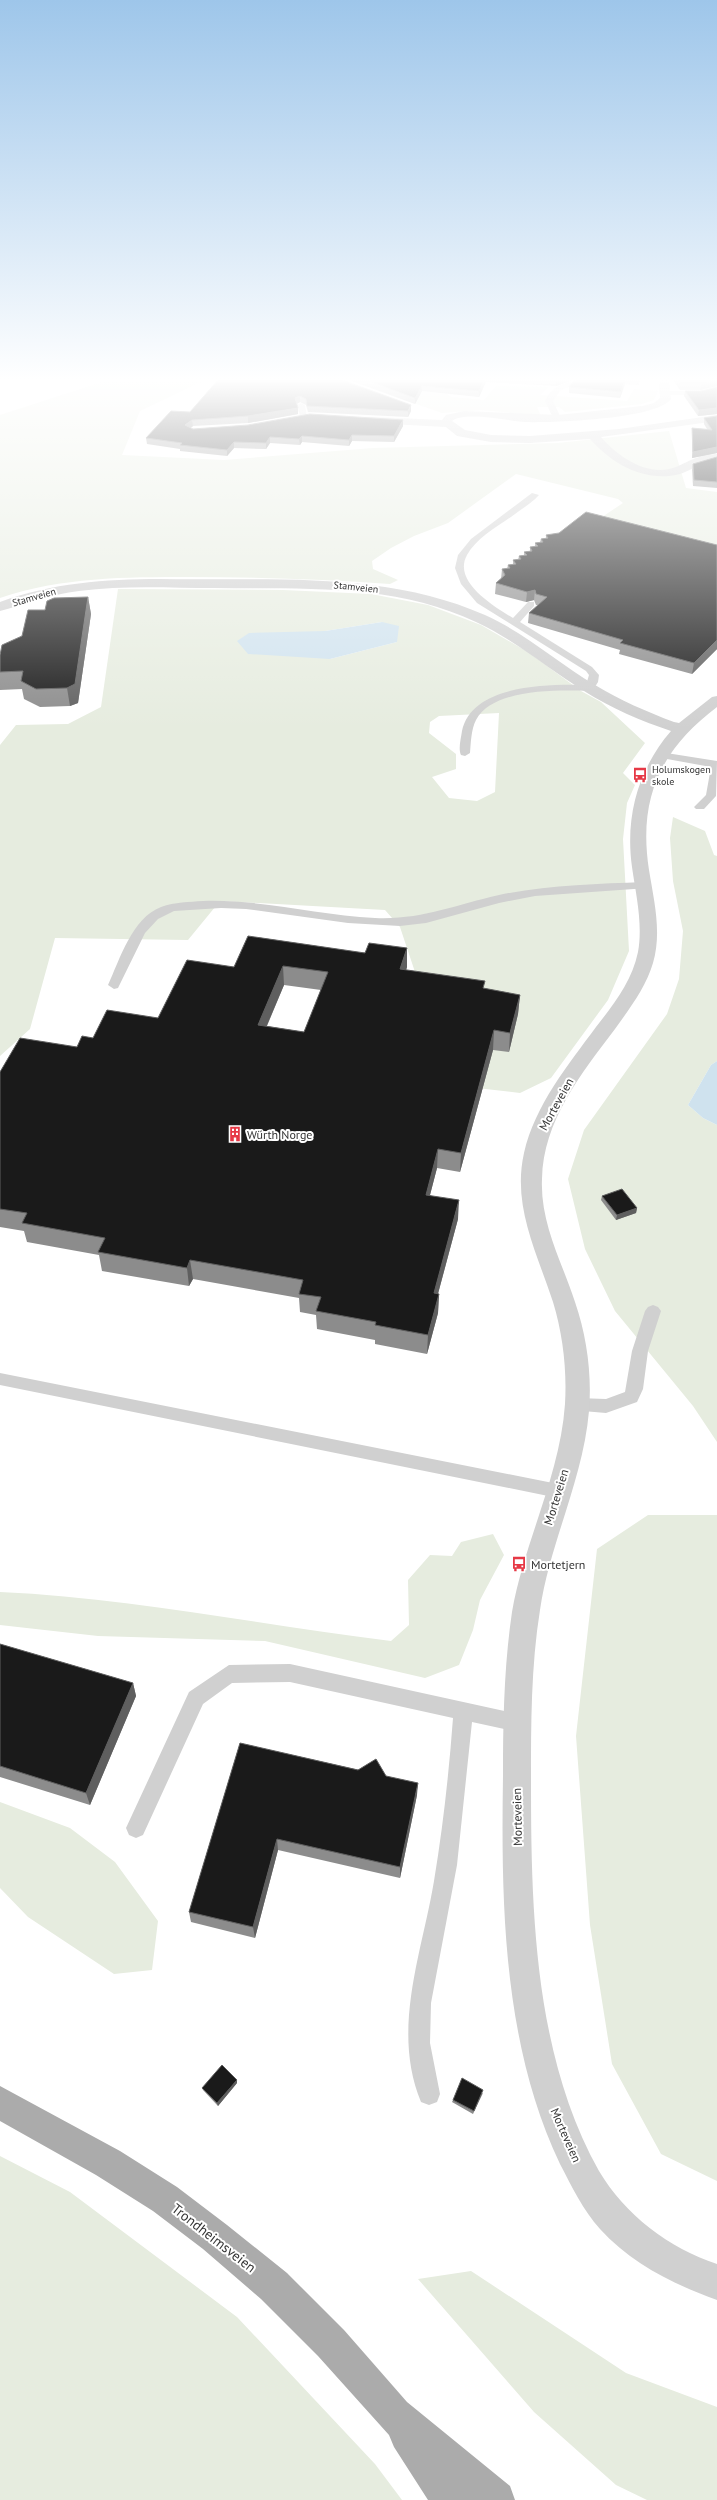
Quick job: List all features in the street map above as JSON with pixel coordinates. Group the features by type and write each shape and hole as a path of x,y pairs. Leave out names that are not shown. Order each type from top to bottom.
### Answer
{"main road":[{"name":"Trondheimsveien","path":"0,2103 108,2163 165,2199 215,2237 274,2286 331,2343 394,2415 450,2500"},
{"name":"Trondheimsveien","path":"394,2415 496,2500"}],"street":[{"name":"Stamveien","path":"0,607 19,599 52,590 90,585 141,583 327,584 380,590 434,601 484,620 514,637 589,688 636,713 682,729"},
{"name":"Morteveien","path":"717,700 682,729 660,755 649,780 638,834 650,930 643,967 628,996 553,1104 539,1134 532,1166 531,1181 534,1216 564,1302 574,1344 577,1405 572,1442 531,1583 523,1637 518,1723 516,1808 521,1919 532,2016 553,2107 590,2186 614,2218 667,2262 694,2275 717,2282"}],"lane":[{"path":"464,753 471,720 485,704 494,699 526,691 563,687 589,688 593,682 594,675 589,668 515,621 480,601 466,584 459,568 462,555 474,541 533,497"},
{"path":"515,621 531,604"},
{"path":"660,755 717,764 711,796 700,807"},
{"path":"114,985 145,923 154,915 164,910 192,905 225,904 400,922 435,918 479,904 524,895 594,888 644,886"},
{"path":"577,1405 606,1406 631,1397 635,1389 640,1351 653,1311"},
{"path":"0,1380 513,1480 558,1491"},
{"path":"136,1828 196,1698 229,1674 290,1673 518,1723"},
{"path":"429,2094 419,2044 420,2016 427,1952 442,1889 452,1833 463,1712"}],"shaded area":[{"path":"0,497 485,497 448,523 414,536 391,548 372,561 373,569 398,580 390,584 264,578 141,577 70,582 23,591 0,598"},
{"path":"608,497 717,497 717,553 596,521 623,503 618,499"},
{"path":"118,589 283,590 371,594 428,605 481,625 528,652 581,691 601,702 645,743 623,773 635,785 627,803 623,839 629,951 608,1000 551,1078 520,1093 459,1086 449,1074 400,927 385,910 220,901 188,940 55,938 30,1029 0,1056 0,745 16,725 68,724 101,707","holes":["382,622 397,642 330,659 325,631","499,713 495,792 477,801 449,798 432,777 456,769 456,754 429,733 430,722 439,716"]},
{"path":"673,817 705,831 714,855 717,856 717,1061 711,1065 688,1105 703,1118 717,1125 717,1442 693,1406 615,1311 585,1249 568,1179 584,1130 667,1014 679,979 683,931 673,881 670,838"},
{"path":"648,1515 717,1515 717,2181 661,2154 612,2064 590,1925 576,1736 597,1549"},
{"path":"493,1534 504,1555 480,1600 473,1630 459,1665 425,1678 265,1641 98,1636 0,1625 0,1592 49,1595 147,1606 391,1641 409,1625 408,1580 430,1555 452,1556 461,1542"},
{"path":"0,1802 70,1828 115,1862 158,1921 152,1970 114,1974 28,1917 0,1888"},
{"path":"0,2156 70,2192 237,2317 375,2464 402,2500 0,2500"},
{"path":"471,2271 626,2373 717,2407 717,2500 647,2500 616,2485 534,2412 418,2279"}],"water":[{"path":"382,622 399,626 397,642 330,659 248,654 237,641 249,633 325,631"},
{"path":"717,1061 717,1125 703,1118 688,1105 711,1065"}],"building":[{"path":"586,512 717,545 717,640 694,663 620,643 623,640 529,613 547,597 536,594 535,590 527,592 496,583 505,575 502,569 510,568 508,565 516,564 513,560 521,559 519,556 527,555 524,552 532,551 530,547 538,546 535,543 543,542 541,539 548,538 546,535 559,533"},
{"path":"88,597 75,684 67,688 36,689 21,681 23,671 0,672 0,655 2,645 22,636 28,610 45,610 47,601 54,598"},
{"name":"Würth Norge","path":"248,936 365,953 369,943 407,948 400,969 485,981 483,988 520,995 510,1033 494,1030 461,1153 438,1149 426,1195 459,1200 434,1293 439,1294 428,1335 375,1325 376,1322 316,1311 321,1297 299,1294 303,1280 190,1260 187,1268 98,1252 105,1238 22,1223 27,1213 0,1209 0,1072 20,1038 77,1047 82,1036 93,1038 107,1010 158,1018 187,960 234,967","holes":["283,966 328,972 304,1032 258,1025"]},
{"path":"622,1189 637,1208 617,1215 602,1196"},
{"path":"0,1644 133,1683 86,1793 0,1766"},
{"path":"240,1743 358,1770 376,1759 386,1776 418,1783 400,1867 277,1839 253,1927 189,1912"},
{"path":"222,2065 237,2080 217,2103 202,2088"},
{"path":"462,2078 483,2090 474,2111 453,2100"}],"place":[{"name":"Holumskogen skole","path":"640,775"},
{"name":"Würth Norge","path":"235,1134"},
{"name":"Mortetjern","path":"519,1564"}]}
